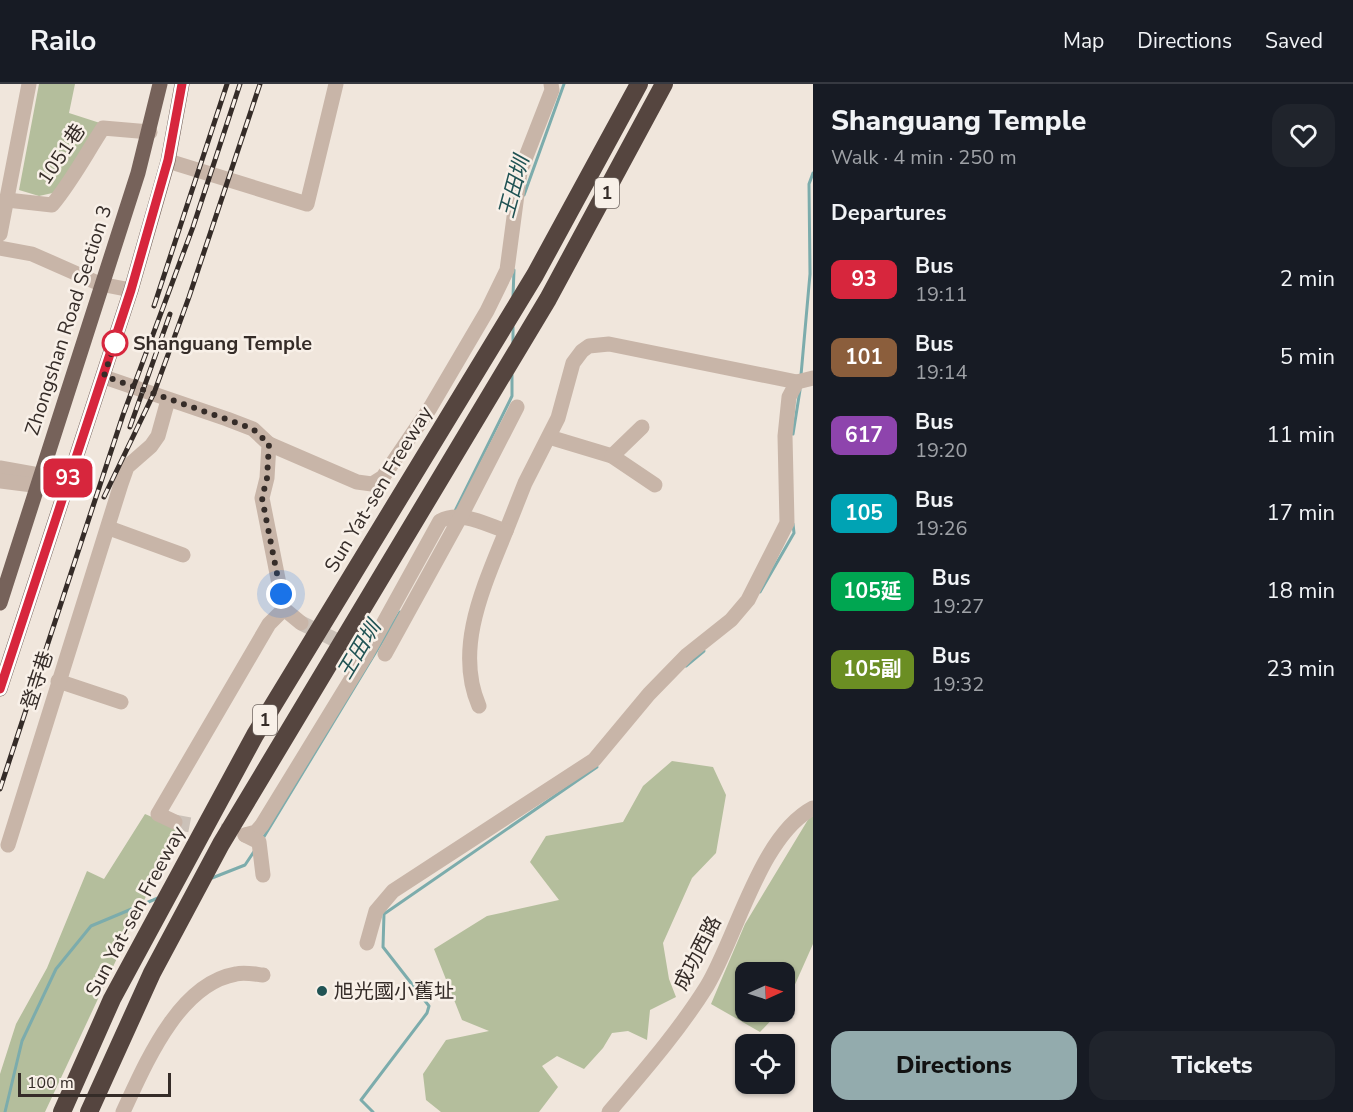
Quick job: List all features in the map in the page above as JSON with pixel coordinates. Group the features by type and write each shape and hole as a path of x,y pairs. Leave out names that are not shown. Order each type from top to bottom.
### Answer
{"highway":[{"name":"Sun Yat-sen Freeway","path":"62,1112 112,999 255,735 535,275 639,84"},
{"name":"1","path":"89,1112 152,973 221,844 425,500 503,376 548,299 664,84"}],"main road":[{"name":"Zhongshan Road Section 3","path":"0,603 150,132 160,84"},
{"path":"0,689 65,485 104,376 131,290 168,160 182,84"}],"street":[{"path":"0,234 29,84"},
{"path":"168,160 307,204 336,84"},
{"path":"104,376 253,429 269,444 357,482 372,484 383,477 430,408 487,311 507,270 520,172 552,90 551,84"},
{"name":"1051巷","path":"8,200 52,205 73,181 83,158 104,128 110,126 150,132"},
{"path":"0,248 32,254 100,284 131,290"},
{"path":"478,706 470,687 471,633 480,596 525,483 558,418 573,363 582,351 589,346 609,344 804,381"},
{"path":"367,943 376,911 393,891 594,760 649,694 687,655 731,620 748,600 787,523 785,436 789,397 804,381"},
{"name":"登寺巷","path":"8,845 127,467 151,446 158,436 168,400"},
{"path":"385,654 518,407"},
{"path":"612,456 642,427"},
{"path":"549,437 612,456 655,485"},
{"path":"269,444 267,478 262,498 284,609 301,623"},
{"path":"0,468 38,481"},
{"path":"0,482 38,481 65,485"},
{"path":"263,875 259,842 245,836 255,832 262,825 361,652 440,521 447,517 461,516 506,531"},
{"path":"109,528 183,555"},
{"path":"175,822 158,814 269,624 284,609"},
{"path":"58,681 121,702"},
{"name":"成功西路","path":"609,1112 688,1015 708,984 767,858 788,831 813,808"},
{"path":"123,1112 144,1068 174,1017 198,992 223,977 237,973 263,975"}],"green space":[{"path":"39,84 75,84 69,113 100,123 57,192 39,196 19,190"},
{"path":"672,761 713,767 726,795 716,853 692,878 663,943 669,979 676,997 650,1010 647,1040 628,1031 612,1033 603,1048 584,1069 557,1056 542,1066 558,1087 539,1112 441,1112 426,1100 423,1074 446,1040 489,1031 462,1020 434,949 487,916 559,900 530,862 546,836 623,822 643,786"},
{"path":"145,814 178,828 45,1112 0,1112 0,1074 16,1024 47,968 87,871 104,879"},
{"path":"813,816 813,944 795,984 795,962 735,962 735,1018 711,1004 745,924 809,818"},
{"path":"742,1022 770,1022 760,1032"}],"waterway":[{"name":"王田圳","path":"524,195 564,84"},
{"path":"801,375 810,274 809,184 813,173"},
{"name":"王田圳","path":"513,296 514,270"},
{"name":"王田圳","path":"513,327 513,344"},
{"name":"王田圳","path":"455,511 512,396 512,375"},
{"path":"793,434 800,390"},
{"path":"760,592 794,533 793,524"},
{"name":"王田圳","path":"262,840 400,612"},
{"path":"686,666 704,651"},
{"path":"373,1112 361,1100 427,1013 429,1006 383,947 384,914 597,767"},
{"name":"王田圳","path":"212,878 245,865 255,850"},
{"name":"王田圳","path":"5,1112 22,1041 56,969 91,926 158,898"}],"tunnel":[{"path":"301,623 352,648"},
{"path":"175,822 237,834"}],"railway":[{"path":"154,306 227,84"},
{"path":"0,789 123,415 193,227 240,84"},
{"path":"104,497 154,393 189,297 260,84"},
{"path":"130,427 170,314"}],"bus line":[{"name":"93","path":"0,689 131,290 168,160 182,84"}],"place":[{"name":"Shanguang Temple","path":"115,343"},
{"name":"旭光國小舊址","path":"322,991"}],"route":[{"path":"115,343 118,333 104,376 253,429 269,444 267,478 262,498 281,594"}]}
